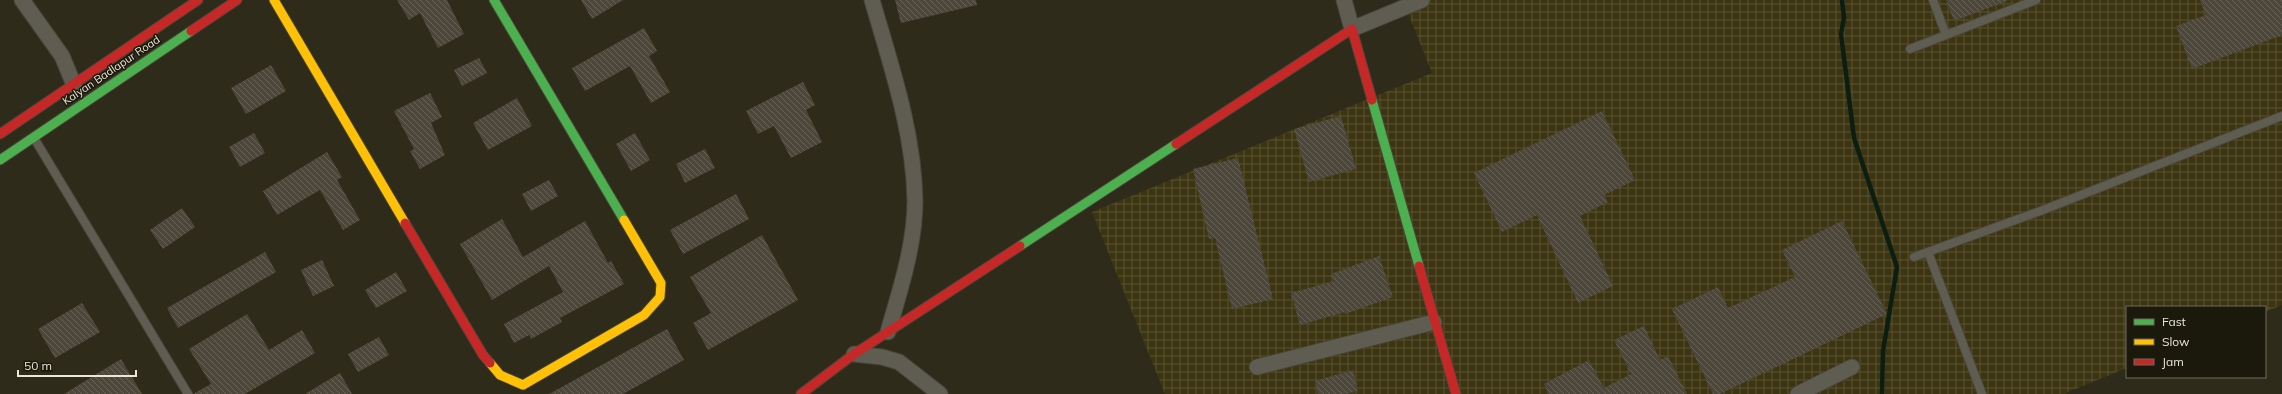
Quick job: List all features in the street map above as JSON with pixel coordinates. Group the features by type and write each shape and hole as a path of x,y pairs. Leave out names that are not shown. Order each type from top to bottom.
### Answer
{"street":[{"path":"22,0 62,56 74,85"},
{"name":"Kalyan Badlapur Road","path":"0,160 28,128 74,85 198,0"},
{"name":"Kalyan Badlapur Road","path":"0,134 28,128 237,0"},
{"path":"274,0 483,355 500,375 524,385 644,316 660,297 661,283 494,0"},
{"path":"872,0 903,110 913,159 915,203 909,250 900,290 888,332"},
{"path":"1344,0 1434,322 1456,394"},
{"path":"801,394 854,354 1352,29 1422,0"},
{"path":"1257,367 1434,322"},
{"path":"854,354 882,357 899,362 940,394"},
{"path":"1798,394 1852,367"}],"lane":[{"path":"1933,0 1946,35"},
{"path":"1910,49 2036,0"},
{"path":"1914,257 2043,210 2282,116"},
{"path":"28,128 188,394"},
{"path":"1928,252 1982,394"}],"shaded area":[{"path":"1403,0 2282,0 2282,305 2266,312 2266,306 2126,306 2126,368 2063,394 1165,394 1092,212 1432,73"}],"building":[{"path":"397,0 447,0 464,34 438,48 420,13 409,20"},
{"path":"581,0 623,0 592,19"},
{"path":"895,0 976,0 977,5 901,23"},
{"path":"1946,0 2007,0 2007,1 1954,21"},
{"path":"2200,0 2282,0 2282,35 2192,69 2176,26 2206,15"},
{"path":"644,28 657,51 649,56 670,92 651,103 630,66 585,91 572,68"},
{"path":"479,58 487,73 462,86 454,70"},
{"path":"271,65 286,91 246,114 231,88"},
{"path":"803,82 815,105 806,110 822,142 791,158 774,126 758,134 746,111"},
{"path":"430,93 442,117 431,123 445,155 420,169 410,151 414,149 394,111"},
{"path":"517,98 532,126 488,150 473,123"},
{"path":"1602,111 1635,180 1604,195 1608,202 1580,216 1613,286 1578,303 1537,215 1502,232 1474,173"},
{"path":"1341,116 1356,169 1309,182 1294,129"},
{"path":"254,133 265,153 240,167 229,147"},
{"path":"635,133 650,160 631,171 616,144"},
{"path":"705,149 715,168 685,183 676,164"},
{"path":"327,152 342,177 337,180 360,220 343,230 320,190 277,215 263,191"},
{"path":"1238,158 1273,299 1232,309 1215,238 1209,239 1193,169"},
{"path":"549,180 558,196 531,211 522,194"},
{"path":"736,194 749,219 683,254 670,230"},
{"path":"182,208 195,227 163,249 150,230"},
{"path":"502,219 523,257 585,221 608,263 611,261 624,284 560,318 562,322 531,339 529,335 514,343 504,324 563,292 549,266 492,300 460,244"},
{"path":"1842,221 1887,314 1720,394 1713,394 1672,309 1718,287 1728,308 1795,277 1782,250"},
{"path":"762,235 798,300 708,350 693,323 711,313 690,277"},
{"path":"265,252 276,272 178,328 167,308"},
{"path":"1379,256 1393,297 1345,314 1345,312 1300,325 1291,293 1334,281 1331,274"},
{"path":"322,260 334,286 313,296 301,270"},
{"path":"396,272 407,291 376,308 365,290"},
{"path":"82,303 100,332 55,358 38,329"},
{"path":"247,314 269,350 302,330 315,353 245,394 193,394 211,384 189,349"},
{"path":"1644,326 1660,360 1668,356 1687,394 1549,394 1544,384 1589,360 1604,388 1631,374 1614,340"},
{"path":"667,329 684,360 623,394 549,394"},
{"path":"379,337 389,355 358,372 348,354"},
{"path":"121,359 142,394 64,394"},
{"path":"1353,370 1358,391 1346,394 1318,394 1315,381"},
{"path":"340,373 352,394 305,394"}],"waterway":[{"path":"1842,0 1844,18 1841,34 1854,138 1897,267 1883,351 1882,394"}],"traffic: fast":[{"path":"494,0 624,220"},
{"path":"0,160 191,31"},
{"path":"1372,100 1419,266"},
{"path":"1020,246 1176,144"}],"traffic: slow":[{"path":"274,0 405,223"},
{"path":"490,363 500,375 523,385 644,315 660,297 661,283 624,220"}],"traffic: jam":[{"path":"0,134 198,0"},
{"path":"191,31 237,0"},
{"path":"1176,144 1352,29 1372,100"},
{"path":"405,223 483,355 490,363"},
{"path":"801,394 854,354 1020,246"},
{"path":"1419,266 1456,394"}]}
